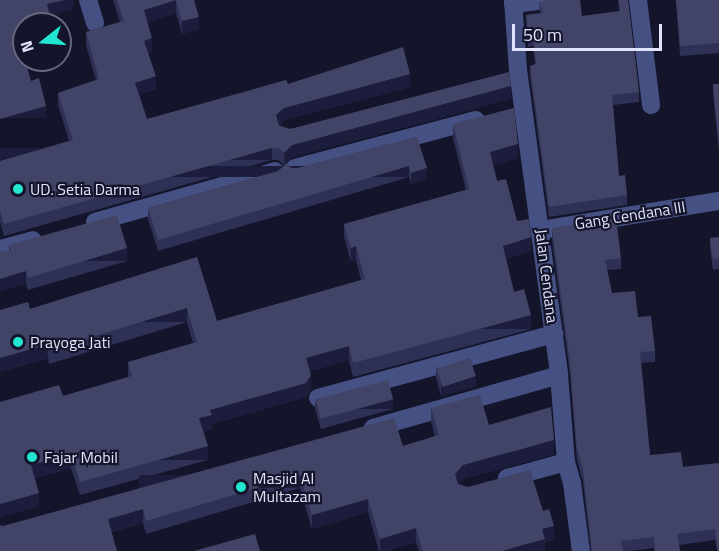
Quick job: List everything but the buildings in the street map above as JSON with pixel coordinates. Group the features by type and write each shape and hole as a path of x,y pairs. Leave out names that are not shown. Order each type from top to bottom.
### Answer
{"street":[{"path":"88,0 95,23"},
{"path":"513,2 544,0"},
{"path":"638,0 651,105"},
{"name":"Jalan Cendana","path":"513,2 518,70 541,230 579,550"},
{"path":"495,76 518,70"},
{"path":"295,168 524,107"},
{"path":"80,226 275,171"},
{"name":"Gang Cendana III","path":"541,230 719,201"},
{"path":"0,249 46,236"},
{"path":"317,398 554,334"},
{"path":"351,434 559,375"},
{"path":"488,484 567,462"}],"place":[{"name":"UD. Setia Darma","path":"18,189"},
{"name":"Prayoga Jati","path":"18,342"},
{"name":"Fajar Mobil","path":"32,457"},
{"name":"Masjid Al Multazam","path":"241,487"}]}
